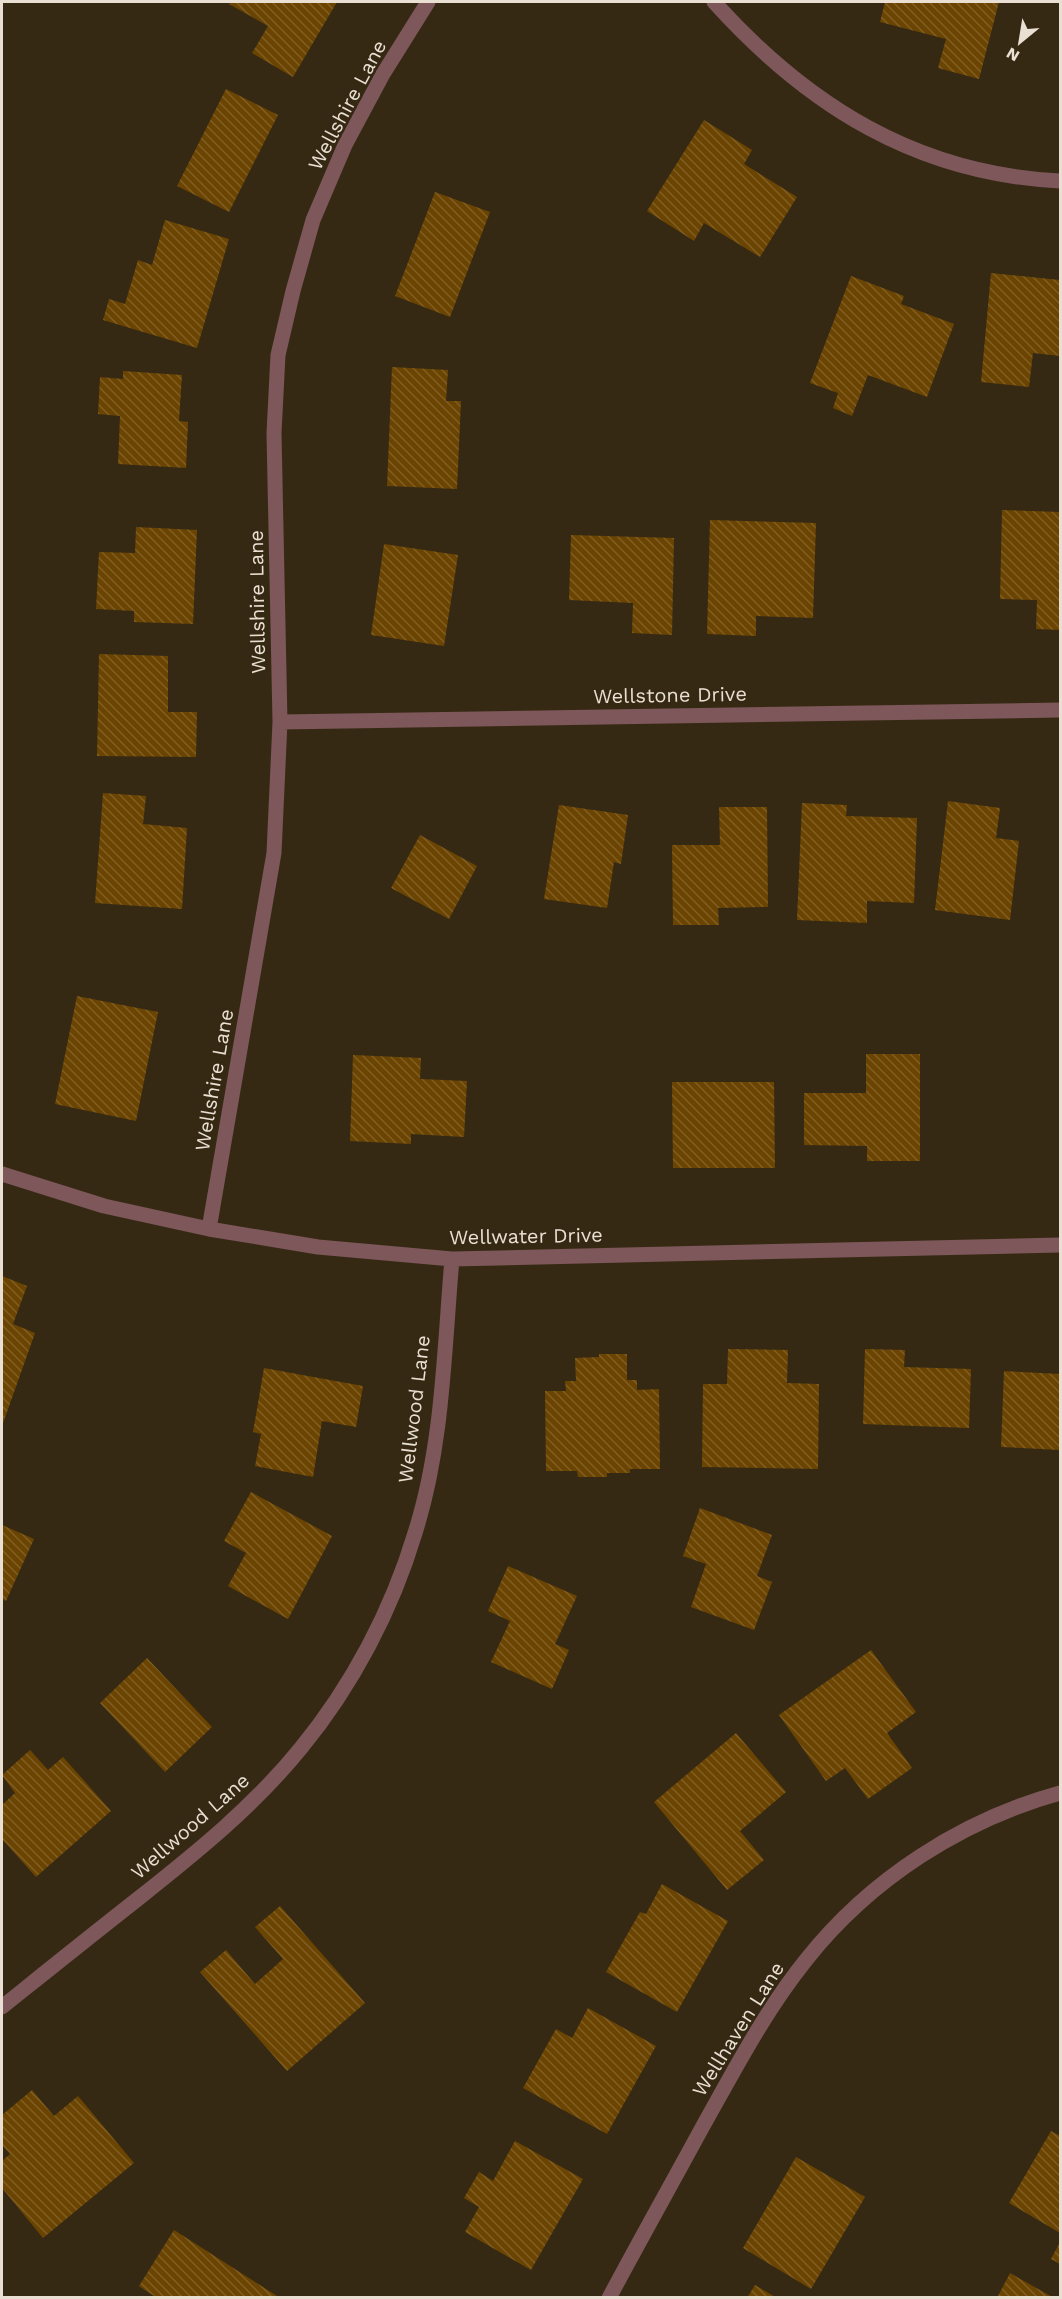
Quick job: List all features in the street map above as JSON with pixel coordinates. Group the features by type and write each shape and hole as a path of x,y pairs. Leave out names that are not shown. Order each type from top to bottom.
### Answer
{"street":[{"name":"Wellshire Lane","path":"209,1229 274,853 280,722 274,433 278,355 313,220 345,146 383,75 428,2"},
{"path":"714,2 786,73 850,118 893,140 961,165 1003,174 1060,181"},
{"name":"Wellstone Drive","path":"280,722 1060,710"},
{"name":"Wellwater Drive","path":"2,1174 104,1206 209,1229 318,1246 452,1259 1060,1245"},
{"name":"Wellwood Lane","path":"2,2007 233,1821 302,1748 347,1682 387,1607 402,1571 421,1510 435,1433 452,1259"},
{"name":"Wellhaven Lane","path":"609,2298 758,2028 807,1958 867,1896 933,1848 999,1813 1060,1793"}],"building":[{"path":"231,2 337,2 293,77 252,53 268,26 229,4"},
{"path":"885,2 999,2 979,79 938,68 946,39 880,22"},
{"path":"226,89 278,115 229,212 177,186"},
{"path":"704,120 752,150 744,164 797,197 760,257 704,223 694,241 647,211"},
{"path":"435,192 490,212 450,317 395,296"},
{"path":"165,220 229,239 197,348 103,320 109,299 125,304 138,260 152,265"},
{"path":"991,273 1060,280 1060,356 1033,353 1029,387 981,382"},
{"path":"851,276 904,296 901,304 954,324 927,397 868,375 852,416 833,408 838,393 810,383"},
{"path":"392,367 448,370 446,401 461,401 457,489 387,486"},
{"path":"123,371 182,375 179,421 188,422 186,468 118,464 120,416 98,414 100,377 123,379"},
{"path":"1002,510 1060,512 1060,630 1036,629 1037,600 1000,599"},
{"path":"710,520 816,523 813,618 756,616 756,636 707,634"},
{"path":"136,527 197,530 193,624 134,622 134,611 96,609 99,552 135,553"},
{"path":"571,535 674,538 672,635 632,633 633,603 569,600"},
{"path":"384,544 458,555 444,646 371,635"},
{"path":"99,654 168,656 168,712 197,712 196,757 97,756"},
{"path":"103,793 146,796 143,824 187,828 182,909 95,903"},
{"path":"948,801 1000,808 996,838 1019,841 1010,920 935,910"},
{"path":"802,803 847,805 846,816 917,818 914,903 867,901 867,923 797,920"},
{"path":"559,805 628,815 621,864 614,862 607,908 544,899"},
{"path":"719,807 767,807 768,907 718,908 719,925 673,925 672,845 720,845"},
{"path":"420,835 477,866 449,919 391,888"},
{"path":"77,996 158,1012 136,1121 55,1104"},
{"path":"866,1054 920,1054 920,1161 867,1161 867,1146 804,1145 804,1093 866,1093"},
{"path":"353,1055 421,1058 420,1079 467,1081 464,1137 411,1134 411,1144 350,1141"},
{"path":"672,1082 774,1082 775,1168 673,1168"},
{"path":"2,1276 27,1286 13,1324 35,1333 2,1426"},
{"path":"728,1349 788,1350 787,1383 819,1384 818,1469 702,1467 703,1384 727,1384"},
{"path":"865,1349 905,1350 904,1367 971,1369 969,1428 863,1424"},
{"path":"599,1354 627,1354 627,1380 637,1380 637,1390 659,1389 660,1469 630,1469 630,1473 607,1473 607,1477 578,1477 577,1471 546,1471 545,1391 566,1391 565,1381 576,1381 575,1358 599,1357"},
{"path":"264,1368 363,1386 356,1427 322,1421 313,1477 255,1466 261,1434 253,1432"},
{"path":"1004,1371 1060,1374 1060,1450 1001,1447"},
{"path":"251,1492 332,1536 288,1619 228,1586 246,1553 224,1541"},
{"path":"700,1508 772,1535 757,1576 772,1582 754,1630 691,1607 706,1564 683,1556"},
{"path":"2,1525 34,1539 6,1601 2,1599"},
{"path":"508,1566 577,1596 555,1644 569,1650 552,1689 491,1662 510,1621 488,1611"},
{"path":"871,1650 916,1712 887,1733 912,1768 868,1799 845,1768 826,1781 779,1715"},
{"path":"147,1658 212,1727 165,1772 100,1703"},
{"path":"736,1733 786,1792 740,1831 764,1860 727,1890 654,1802"},
{"path":"30,1750 48,1770 63,1757 111,1811 36,1877 2,1839 2,1805 15,1793 2,1775"},
{"path":"662,1884 728,1921 677,2012 606,1972 640,1912 646,1914"},
{"path":"280,1906 365,2003 287,2071 200,1972 226,1950 255,1984 283,1959 255,1927"},
{"path":"588,2008 656,2046 607,2134 523,2088 556,2029 572,2038"},
{"path":"32,2090 54,2116 78,2096 134,2163 43,2238 2,2188 2,2161 10,2154 2,2145 2,2115"},
{"path":"1051,2131 1060,2136 1060,2233 1009,2203"},
{"path":"515,2141 583,2179 531,2270 465,2232 479,2207 464,2198 479,2172 493,2181"},
{"path":"796,2157 865,2197 811,2289 743,2248"},
{"path":"174,2230 277,2296 276,2298 157,2298 139,2286"},
{"path":"1060,2242 1060,2264 1051,2259"},
{"path":"1010,2273 1054,2298 997,2298"},
{"path":"755,2285 777,2298 747,2298"}]}
